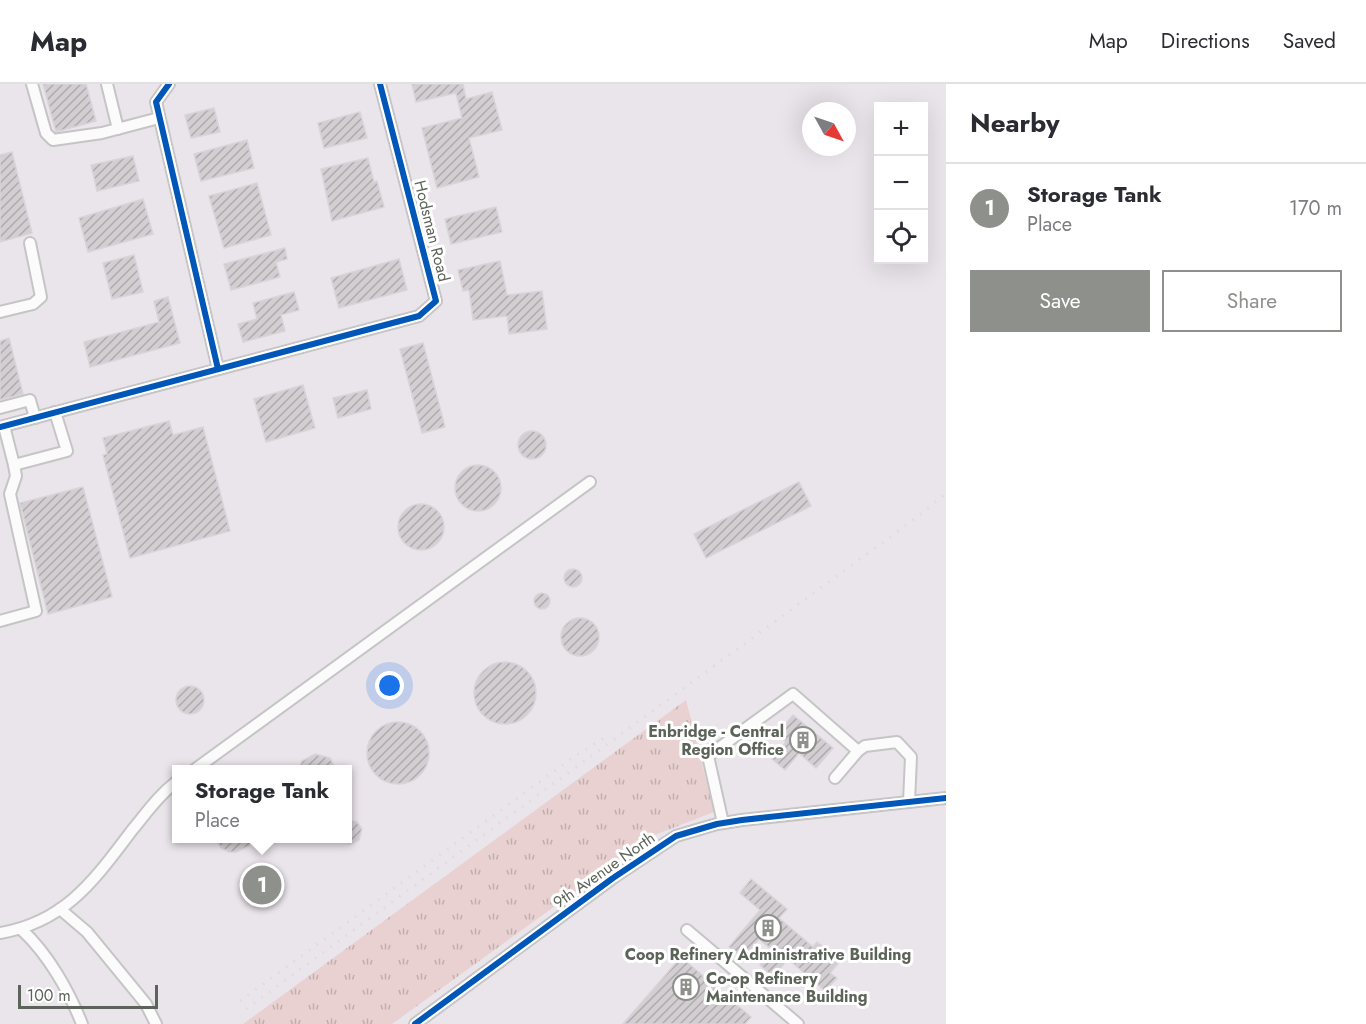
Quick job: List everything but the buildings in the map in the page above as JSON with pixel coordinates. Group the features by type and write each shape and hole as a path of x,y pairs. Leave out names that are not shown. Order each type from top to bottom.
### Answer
{"street":[{"path":"32,84 46,132 53,140 102,133 159,118"},
{"path":"108,84 118,129"},
{"path":"169,84 156,102 218,369"},
{"name":"Hodsman Road","path":"2,427 419,316 436,301 380,84"},
{"path":"0,312 33,304 41,297 30,243"},
{"path":"0,408 30,400 35,418"},
{"path":"14,465 67,451 55,412"},
{"path":"0,621 36,611 10,494 16,476 14,465 2,427"},
{"path":"201,765 590,482"},
{"path":"723,823 708,756 793,694 858,751"},
{"path":"835,778 865,746 897,742 911,757 909,802"},
{"path":"0,933 22,930 44,920 60,909 98,875 150,808 172,786"},
{"name":"9th Avenue North","path":"416,1024 613,878 676,836 723,823 946,798"},
{"path":"60,909 87,932 146,1004 156,1024"},
{"path":"22,930 38,945 76,1008 82,1024"},
{"path":"687,930 798,1024"}],"green space":[{"path":"686,700 714,812 652,836 392,1024 243,1024"}],"railway":[{"path":"246,1009 916,518 946,493"},
{"path":"240,1001 572,758 607,736"}],"cycle path":[{"path":"169,84 156,102 218,369"},
{"path":"0,427 419,316 436,301 380,84"},
{"path":"415,1024 613,878 676,836 717,824 742,820 946,798"}],"place":[{"name":"Enbridge - Central Region Office","path":"803,740"},
{"name":"Storage Tank","path":"262,885"},
{"name":"Coop Refinery Administrative Building","path":"768,928"},
{"name":"Co-op Refinery Maintenance Building","path":"686,987"}]}
